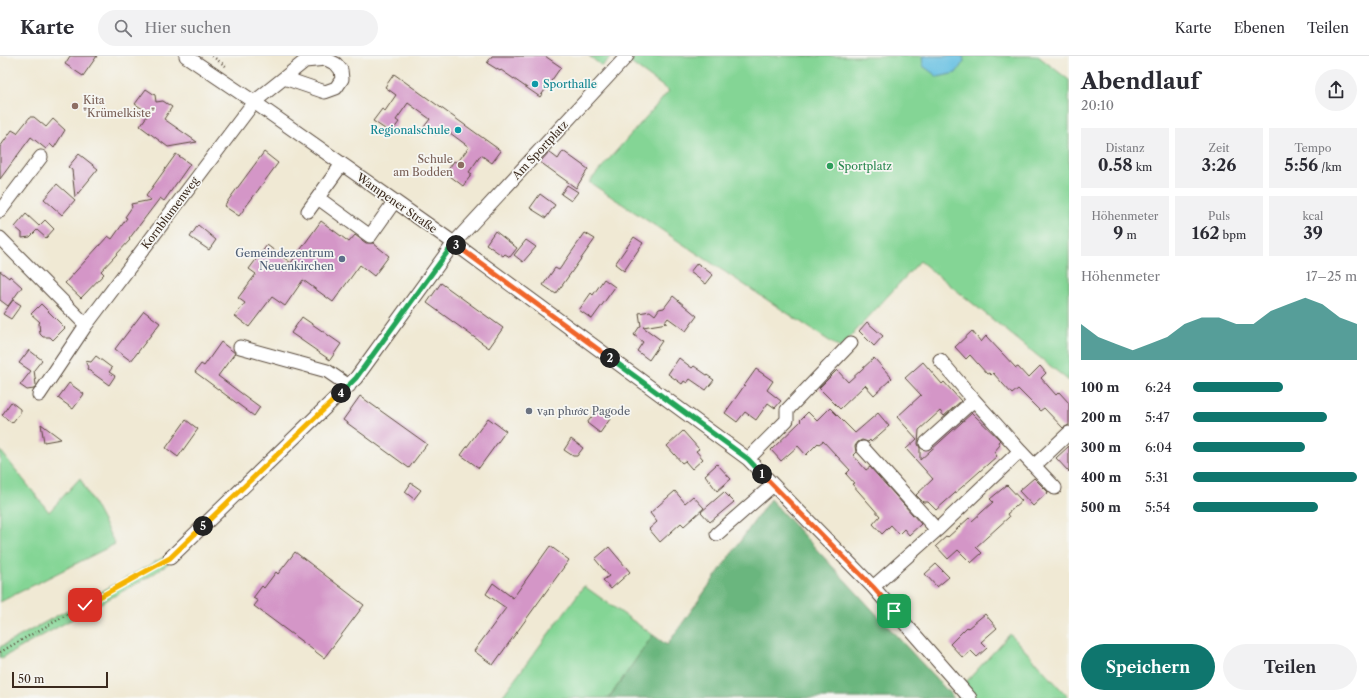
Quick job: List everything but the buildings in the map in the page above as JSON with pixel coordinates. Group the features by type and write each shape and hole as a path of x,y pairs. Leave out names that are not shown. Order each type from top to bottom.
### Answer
{"street":[{"name":"Wampener Straße","path":"186,56 454,243 748,459 873,587 970,698"},
{"name":"Am Sportplatz","path":"170,558 349,386 454,243 627,56"},
{"name":"Kornblumenweg","path":"39,395 86,325 254,102 284,78"},
{"path":"0,211 41,157"},
{"path":"308,211 342,164"},
{"path":"318,198 370,236 394,202"},
{"path":"0,238 86,325"},
{"path":"748,459 787,420 787,410 851,343"},
{"path":"240,346 327,371 349,386"},
{"path":"940,360 1020,452 1055,488"},
{"path":"926,443 974,400"},
{"path":"1034,466 1069,433"},
{"path":"863,448 937,530"},
{"path":"873,587 937,530 1020,452"},
{"path":"717,534 773,485"}],"path":[{"path":"0,652 170,558"}],"green space":[{"path":"589,56 612,56 602,66"},
{"path":"633,56 1038,56 1069,80 1069,381 920,261 840,348 589,182 669,91 628,61"},
{"path":"0,450 49,512 80,478 115,544 0,602"},
{"path":"770,499 954,698 609,698 653,635 667,645"},
{"path":"166,556 173,560 152,575 0,659 0,647"},
{"path":"584,586 653,635 609,698 501,698"},
{"path":"1010,634 1069,698 958,698 966,682"}],"water":[{"path":"922,56 963,56 964,61 956,73 938,77 923,66"}],"place":[{"name":"Sporthalle","path":"535,84"},
{"name":"Kita \"Krümelkiste\"","path":"75,106"},
{"name":"Regionalschule","path":"458,130"},
{"name":"Schule am Bodden","path":"461,165"},
{"name":"Sportplatz","path":"830,166"},
{"name":"Gemeindezentrum Neuenkirchen","path":"342,259"},
{"name":"vạn phước Pagode","path":"529,411"}],"route":[{"path":"85,605 170,558 356,378 454,243 748,459 873,587 894,611"}]}
